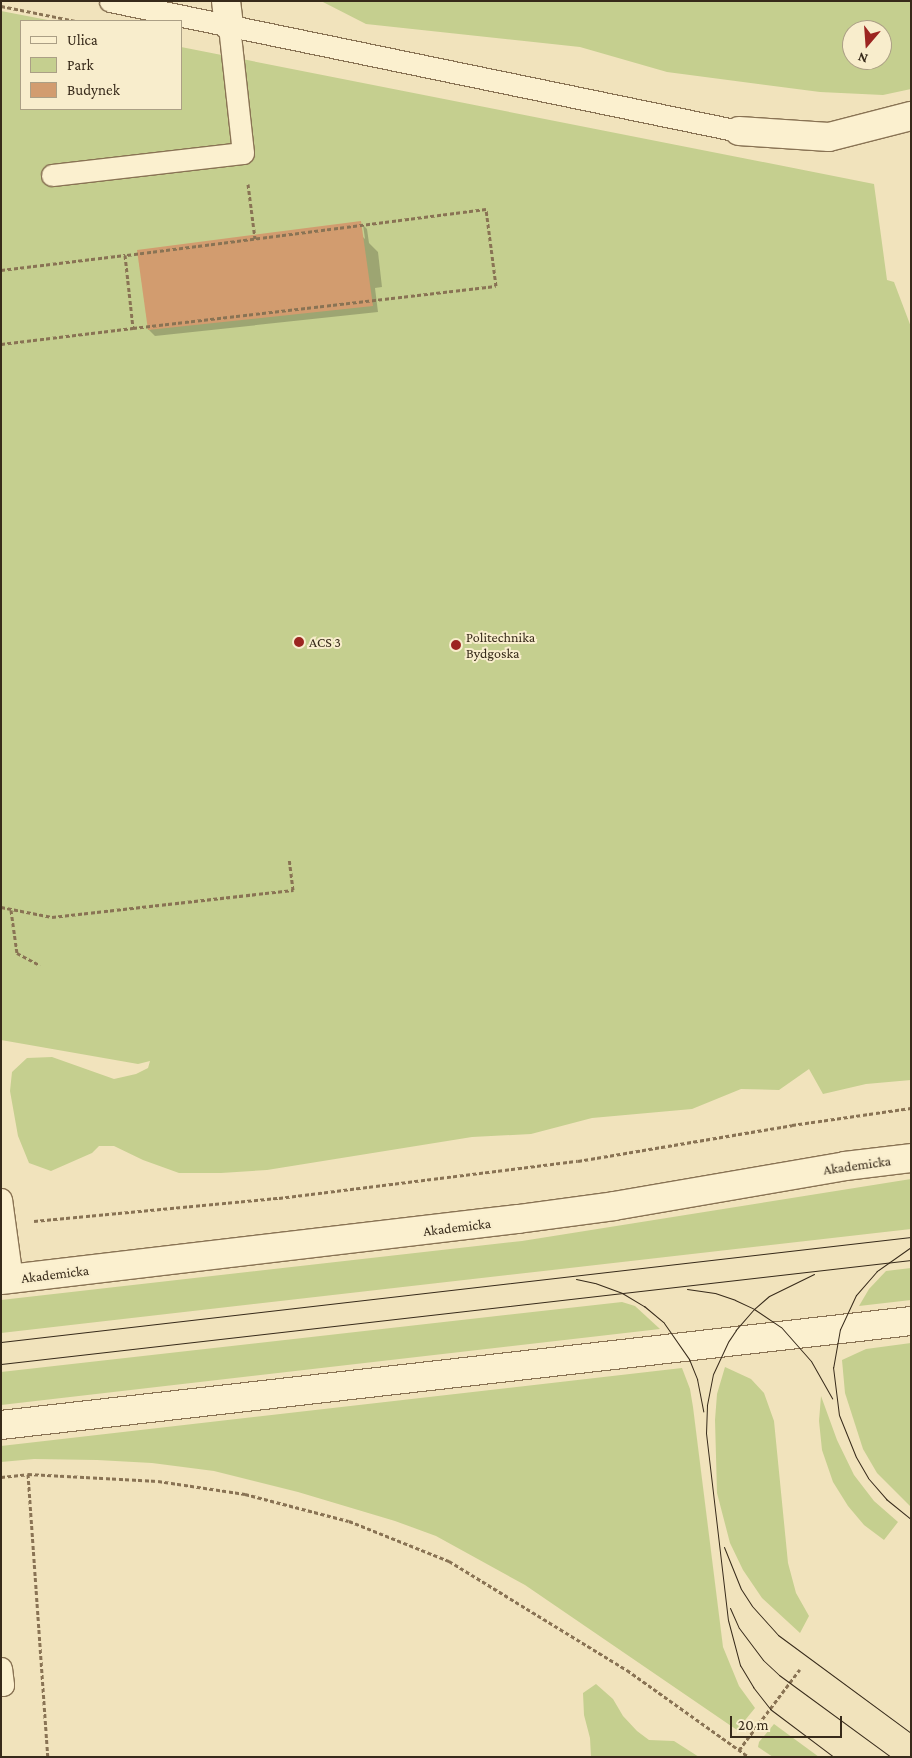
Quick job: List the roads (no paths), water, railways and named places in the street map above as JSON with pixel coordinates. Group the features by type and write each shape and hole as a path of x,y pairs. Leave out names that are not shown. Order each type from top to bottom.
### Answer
{"street":[{"path":"739,131 829,137 911,116"},
{"name":"Akademicka","path":"7,1280 518,1220 614,1206 845,1166 911,1158"},
{"path":"1,1425 911,1321"}],"lane":[{"path":"110,1 227,13 739,131"},
{"path":"52,175 244,153 227,13"},
{"path":"1,1199 7,1280"},
{"path":"1,1668 4,1685 1,1685"}],"tram line":[{"path":"1,1342 911,1237"},
{"path":"911,1247 877,1271 856,1295 840,1329 833,1367 839,1415 856,1457 868,1478 886,1499 911,1519"},
{"path":"1,1364 911,1260"},
{"path":"814,1274 769,1296 754,1309 736,1330 728,1342 713,1374 707,1405 706,1433 728,1620 740,1665 753,1687 770,1709 834,1757"},
{"path":"576,1279 595,1283 622,1293 644,1306 664,1323 689,1359 697,1379 703,1411"},
{"path":"687,1289 715,1293 735,1300 754,1309 781,1327 811,1361 832,1398"},
{"path":"724,1547 741,1589 752,1606 778,1635 911,1733"},
{"path":"730,1608 739,1628 763,1660 779,1675 891,1757"}],"place":[{"name":"ACS 3","path":"299,642"},
{"name":"Politechnika Bydgoska","path":"456,645"}]}
